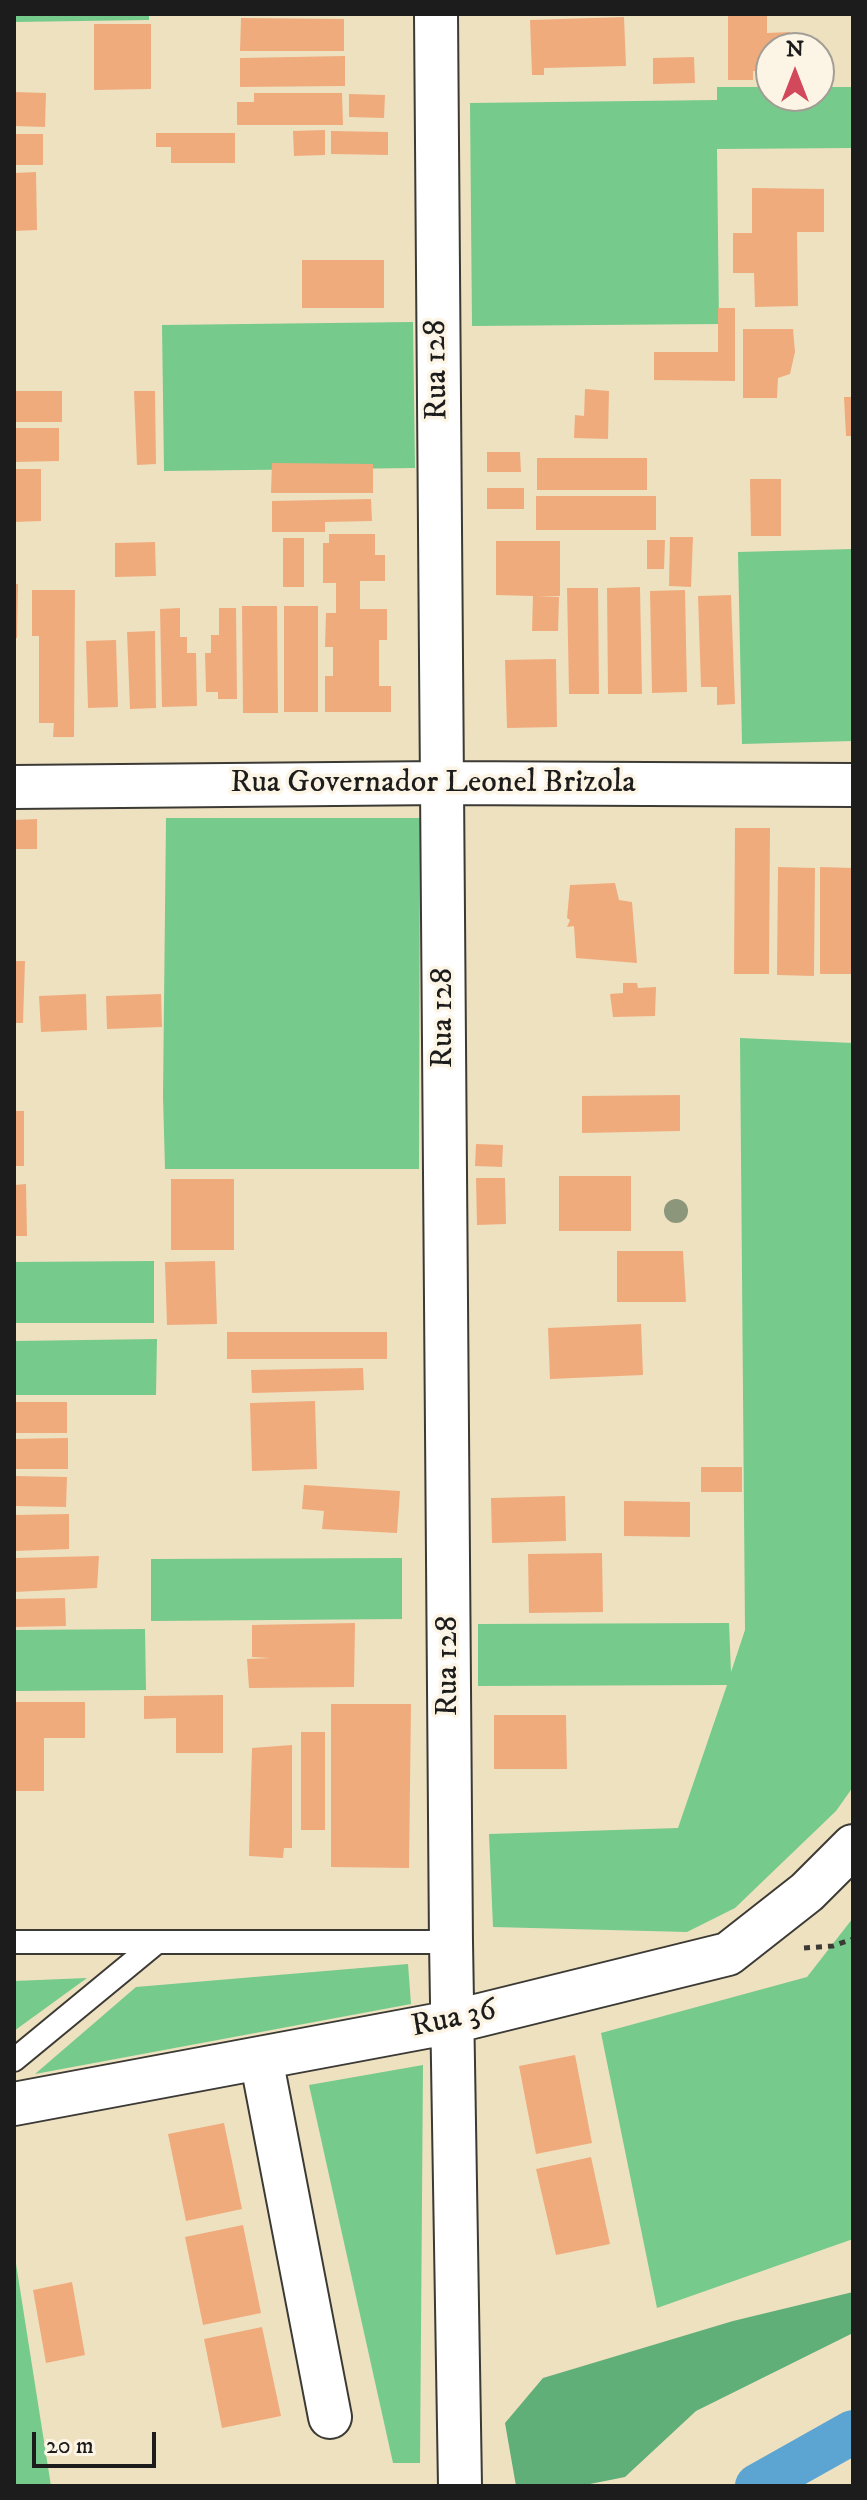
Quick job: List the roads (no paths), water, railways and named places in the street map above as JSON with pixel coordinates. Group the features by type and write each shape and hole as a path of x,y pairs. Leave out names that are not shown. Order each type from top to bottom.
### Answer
{"street":[{"name":"Rua 128","path":"436,14 451,1942 460,2486"},
{"name":"Rua Governador Leonel Brizola","path":"14,787 442,783 853,785"},
{"name":"Rua 36","path":"14,2104 452,2022 728,1954 807,1892 853,1846"},
{"path":"261,2058 330,2417"}],"lane":[{"path":"14,1942 451,1942"},
{"path":"14,2060 156,1943"}],"waterway":[{"path":"757,2486 853,2432"}]}
